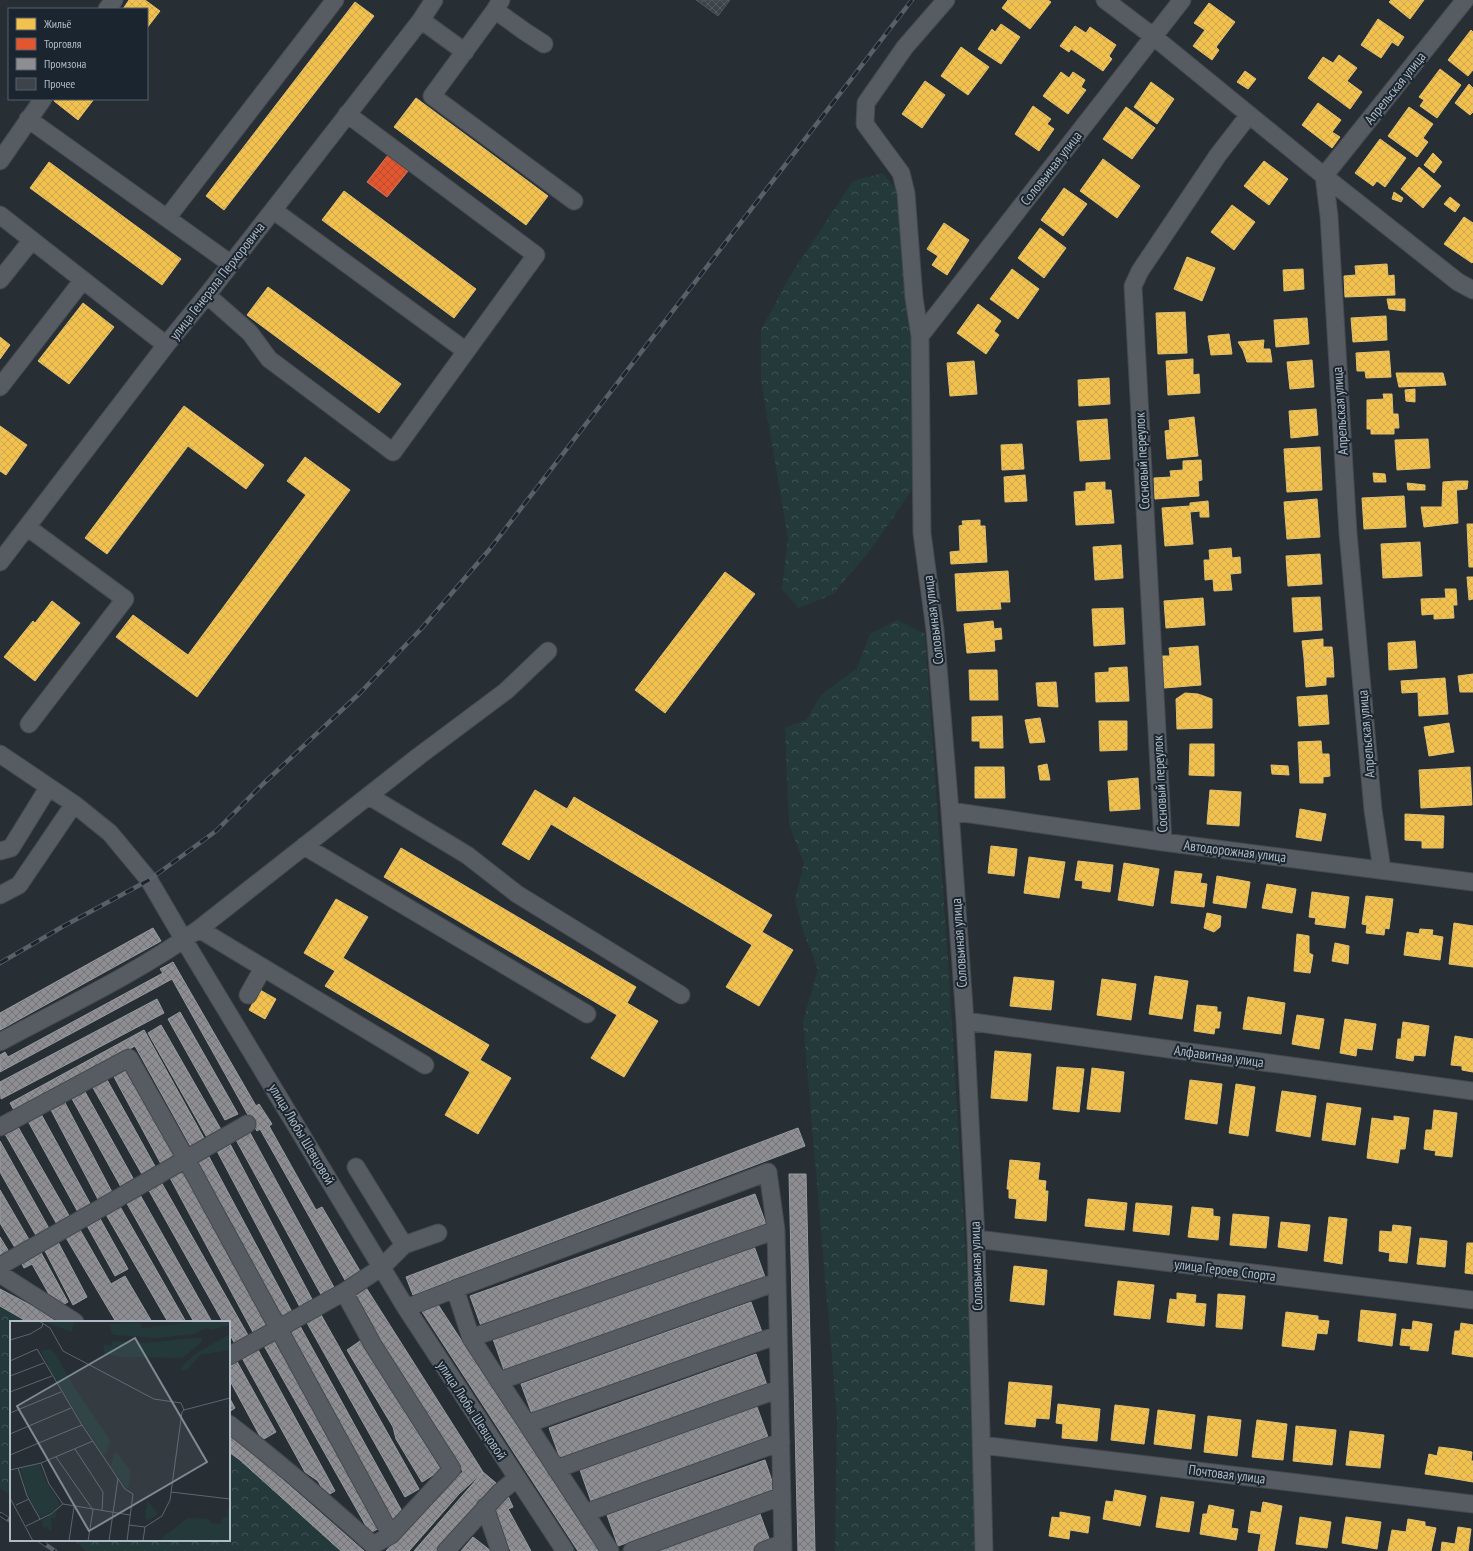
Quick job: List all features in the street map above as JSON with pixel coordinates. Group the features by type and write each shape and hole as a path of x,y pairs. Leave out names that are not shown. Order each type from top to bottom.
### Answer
{"street":[{"path":"108,8 114,0"},
{"path":"167,218 335,0"},
{"name":"улица Генерала Перхоровича","path":"0,562 166,345 207,295 421,20 434,0"},
{"name":"Соловьиная улица","path":"946,0 905,48 866,103 865,124 901,173 906,193 914,298 920,336 922,533 935,630 965,1021 976,1239 984,1551"},
{"path":"1105,0 1154,37 1324,176 1458,282 1473,290"},
{"name":"Соловьиная улица","path":"920,336 1182,0"},
{"name":"Апрельская улица","path":"1382,870 1373,810 1348,533 1329,216 1324,176 1465,0"},
{"path":"544,44 524,31 498,5 432,96 574,201"},
{"path":"421,20 465,52"},
{"path":"0,161 42,100"},
{"path":"207,295 250,333 268,359 394,452 536,255 347,114"},
{"name":"Сосновый переулок","path":"1163,842 1133,286 1140,272 1218,155 1249,115"},
{"path":"28,119 231,264"},
{"path":"273,210 466,351"},
{"path":"0,215 166,345"},
{"path":"0,280 32,240"},
{"path":"0,387 83,280"},
{"path":"28,526 125,599 29,724"},
{"path":"0,1042 113,982 184,940 419,756 506,691 548,651"},
{"name":"улица Любы Шевцовой","path":"0,754 48,788 74,804 110,833 149,880 406,1308 565,1551"},
{"path":"0,850 11,848 48,788"},
{"path":"369,796 467,855 516,894 680,995"},
{"path":"0,894 19,885 74,804"},
{"name":"Автодорожная улица","path":"950,811 1163,842 1473,882"},
{"path":"304,846 587,1014"},
{"path":"199,929 425,1065"},
{"path":"248,995 263,968"},
{"name":"Алфавитная улица","path":"965,1021 1473,1091"},
{"path":"0,1127 129,1058 186,1159 391,1535"},
{"path":"0,1266 247,1124"},
{"path":"356,1167 404,1245"},
{"path":"406,1308 768,1172 776,1230 783,1547 763,1551"},
{"path":"471,1338 776,1230"},
{"path":"230,1355 344,1292 382,1267 404,1245 438,1233"},
{"name":"улица Героев Спорта","path":"976,1239 1473,1300"},
{"path":"0,1274 73,1321"},
{"path":"499,1381 777,1282"},
{"path":"455,1289 471,1338 610,1551"},
{"path":"230,1425 256,1444 318,1496 373,1545 391,1535 452,1469 374,1345 344,1292"},
{"path":"527,1424 778,1335"},
{"path":"556,1469 780,1389"},
{"path":"585,1513 781,1442"},
{"name":"Почтовая улица","path":"981,1445 1473,1504"},
{"path":"446,1551 485,1507 517,1478"},
{"path":"632,1551 782,1496"},
{"path":"485,1507 500,1551"}],"green space":[{"path":"883,173 901,195 911,311 916,484 872,548 833,594 799,608 782,589 788,538 761,379 761,330 790,276 853,181"},
{"path":"897,620 925,634 949,975 971,1342 977,1551 835,1551 837,1417 803,1021 818,970 803,931 795,899 804,863 789,824 785,728 807,719 821,695 857,668 870,634"},
{"path":"0,1302 29,1321 10,1321 10,1494 0,1488"},
{"path":"230,1449 348,1551 86,1551 75,1541 230,1541"}],"building: Жильё":[{"path":"129,0 145,0 160,11 148,27 148,8 124,8"},
{"path":"1008,0 1048,0 1051,2 1030,29 1002,8"},
{"path":"1391,0 1424,0 1410,19 1389,2"},
{"path":"355,2 374,16 224,210 206,196"},
{"path":"1209,3 1235,22 1216,47 1219,50 1212,60 1193,46 1205,30 1194,23"},
{"path":"1378,19 1404,37 1398,46 1392,42 1381,58 1361,45"},
{"path":"1001,24 1020,37 1001,64 978,49 992,29 995,32"},
{"path":"1075,26 1086,33 1090,27 1116,45 1109,56 1112,59 1103,71 1071,49 1069,52 1060,46"},
{"path":"1471,30 1473,32 1473,70 1468,76 1448,60"},
{"path":"961,47 989,67 968,95 941,76"},
{"path":"1339,55 1357,68 1347,81 1362,92 1350,109 1308,78 1323,57 1333,63"},
{"path":"1440,69 1461,85 1437,118 1420,106 1424,100 1419,97"},
{"path":"1245,71 1256,79 1248,89 1237,82"},
{"path":"1061,72 1069,78 1073,72 1085,80 1081,87 1086,90 1068,114 1043,96"},
{"path":"925,81 945,95 922,128 902,114"},
{"path":"1151,82 1174,99 1157,124 1134,107"},
{"path":"1469,84 1473,88 1473,112 1470,115 1455,103"},
{"path":"416,98 548,196 526,225 394,127"},
{"path":"54,100 93,100 78,120"},
{"path":"1318,103 1341,120 1332,132 1340,137 1332,148 1302,125"},
{"path":"1033,106 1051,119 1047,124 1054,129 1039,151 1015,134"},
{"path":"1126,107 1155,128 1132,159 1103,139"},
{"path":"1409,107 1433,124 1423,138 1428,142 1417,157 1388,136"},
{"path":"1380,139 1406,158 1385,187 1377,181 1373,186 1355,173"},
{"path":"1433,153 1442,162 1434,173 1424,165"},
{"path":"1103,159 1140,186 1117,218 1080,191"},
{"path":"1264,161 1288,179 1269,205 1244,186"},
{"path":"49,162 181,259 162,285 30,188"},
{"path":"1419,167 1441,186 1423,208 1401,189"},
{"path":"1064,188 1087,204 1063,236 1041,220"},
{"path":"344,191 476,289 454,318 322,220"},
{"path":"1394,192 1403,198 1401,202 1392,199"},
{"path":"1450,197 1460,205 1455,212 1444,204"},
{"path":"1232,205 1255,222 1234,250 1211,232"},
{"path":"1464,217 1473,223 1472,263 1444,244"},
{"path":"944,223 969,240 947,275 932,265 938,256 927,249"},
{"path":"1040,228 1066,248 1044,278 1018,258"},
{"path":"1187,257 1215,268 1202,301 1174,289"},
{"path":"1387,264 1388,276 1394,275 1395,295 1345,297 1344,276 1356,275 1355,266"},
{"path":"1012,269 1039,289 1018,319 990,299"},
{"path":"1303,269 1304,289 1284,291 1283,270"},
{"path":"268,287 401,384 379,413 247,315"},
{"path":"1387,299 1405,299 1405,311 1389,309"},
{"path":"83,303 114,327 69,384 38,361"},
{"path":"978,304 1001,321 994,331 999,335 986,354 957,333"},
{"path":"1185,312 1187,353 1158,354 1156,313"},
{"path":"1386,316 1387,340 1353,342 1351,318"},
{"path":"1307,318 1309,344 1276,347 1274,320"},
{"path":"1229,334 1232,354 1211,355 1208,336"},
{"path":"0,337 10,345 0,359"},
{"path":"1264,340 1263,349 1270,349 1272,362 1247,362 1243,350 1238,342"},
{"path":"1389,351 1391,377 1366,378 1365,371 1357,371 1356,353"},
{"path":"1193,359 1193,375 1199,374 1200,393 1168,395 1166,361"},
{"path":"1312,360 1314,387 1290,389 1287,362"},
{"path":"974,361 977,394 950,396 947,363"},
{"path":"1396,373 1443,373 1446,385 1399,387"},
{"path":"1109,378 1110,404 1079,406 1078,380"},
{"path":"1415,389 1415,402 1406,401 1405,390"},
{"path":"1383,394 1392,394 1393,414 1398,414 1399,428 1394,428 1394,434 1371,434 1371,429 1367,429 1367,400 1384,399"},
{"path":"184,406 264,465 246,489 188,446 107,554 85,538"},
{"path":"1316,409 1318,435 1291,438 1289,411"},
{"path":"1194,417 1198,456 1167,459 1165,431 1170,430 1169,420"},
{"path":"1107,419 1110,459 1080,461 1077,421"},
{"path":"0,426 27,445 6,475 0,471"},
{"path":"1428,439 1430,468 1397,470 1395,440"},
{"path":"1022,444 1024,469 1002,470 1001,445"},
{"path":"1320,447 1322,490 1287,492 1284,449"},
{"path":"305,457 350,490 197,697 116,637 133,615 188,655 306,495 287,481"},
{"path":"1201,460 1202,480 1198,481 1199,496 1155,499 1154,478 1171,477 1170,471 1183,470 1183,461"},
{"path":"1373,473 1385,474 1386,482 1374,482"},
{"path":"1025,475 1027,501 1005,502 1004,477"},
{"path":"1456,481 1458,523 1424,527 1421,507 1442,507 1443,482"},
{"path":"1456,481 1468,481 1467,489 1457,490"},
{"path":"1105,482 1105,490 1111,490 1114,523 1076,525 1074,492 1086,491 1086,483"},
{"path":"1407,483 1425,485 1425,490 1408,490"},
{"path":"1404,496 1406,527 1364,529 1362,498"},
{"path":"1317,499 1320,537 1287,539 1284,502"},
{"path":"1208,501 1209,517 1200,517 1200,511 1190,512 1193,544 1165,546 1162,508 1190,506 1190,503"},
{"path":"980,520 980,526 985,526 987,562 951,564 950,552 960,551 959,526 963,525 962,521"},
{"path":"1467,524 1473,524 1473,567 1469,567"},
{"path":"1420,542 1422,576 1383,578 1381,544"},
{"path":"1121,545 1123,578 1095,580 1093,547"},
{"path":"1231,548 1232,558 1240,557 1241,573 1230,574 1232,590 1214,591 1213,579 1205,580 1204,560 1210,560 1209,550"},
{"path":"1320,554 1322,584 1288,586 1286,556"},
{"path":"1008,571 1010,602 1000,602 1001,609 957,611 955,574"},
{"path":"725,572 755,594 665,713 635,690"},
{"path":"1467,577 1473,577 1473,599 1469,600"},
{"path":"1445,589 1456,589 1457,605 1453,605 1454,618 1434,619 1434,614 1422,615 1421,599 1446,598"},
{"path":"1320,597 1322,630 1294,632 1292,598"},
{"path":"1203,598 1205,625 1166,628 1164,601"},
{"path":"52,601 80,623 35,681 4,657 33,621 35,623"},
{"path":"1123,608 1125,644 1094,646 1092,609"},
{"path":"993,621 994,629 1001,628 1002,639 994,640 995,651 967,653 964,624"},
{"path":"1323,639 1323,647 1332,647 1333,657 1304,658 1302,641"},
{"path":"1415,641 1417,668 1389,670 1388,643"},
{"path":"1198,646 1201,685 1164,688 1162,656 1170,656 1169,648"},
{"path":"1333,657 1334,677 1326,677 1326,685 1306,687 1304,658"},
{"path":"1127,667 1129,701 1096,702 1095,673 1109,672 1109,668"},
{"path":"969,670 997,670 998,700 970,700"},
{"path":"1473,674 1473,692 1460,692 1458,676"},
{"path":"1445,678 1448,714 1419,716 1418,692 1402,693 1401,681"},
{"path":"1056,682 1058,707 1038,706 1036,683"},
{"path":"1185,693 1198,694 1212,699 1212,728 1177,729 1176,699"},
{"path":"1327,695 1329,724 1299,726 1297,697"},
{"path":"1002,716 1003,748 980,748 980,741 972,741 972,717"},
{"path":"1040,718 1045,742 1030,743 1025,720"},
{"path":"1099,721 1127,721 1127,750 1100,751"},
{"path":"1449,723 1454,752 1429,756 1424,727"},
{"path":"1321,741 1322,754 1329,754 1330,776 1323,777 1323,783 1300,783 1298,742"},
{"path":"1190,744 1214,744 1214,776 1189,775"},
{"path":"1047,764 1050,780 1040,780 1038,766"},
{"path":"1271,765 1288,766 1289,775 1272,774"},
{"path":"975,767 1004,767 1005,798 975,798"},
{"path":"1470,767 1472,805 1421,808 1419,770"},
{"path":"1138,778 1140,809 1110,811 1108,781"},
{"path":"535,790 567,809 574,797 772,915 762,932 793,950 759,1006 726,987 752,945 551,824 529,860 502,844"},
{"path":"1210,790 1241,792 1239,826 1207,824"},
{"path":"1300,809 1326,814 1321,841 1296,837"},
{"path":"1405,814 1444,816 1443,848 1422,848 1422,841 1405,840"},
{"path":"991,846 1017,849 1014,876 988,873"},
{"path":"401,848 636,987 627,1003 658,1021 624,1077 591,1058 617,1015 384,877"},
{"path":"1029,857 1065,862 1059,898 1024,893"},
{"path":"1078,861 1113,865 1110,892 1082,888 1083,881 1075,880"},
{"path":"1124,863 1159,869 1153,906 1118,900"},
{"path":"1175,871 1202,874 1200,883 1207,884 1204,907 1171,903"},
{"path":"1217,876 1250,882 1246,908 1213,903"},
{"path":"1267,884 1296,889 1292,913 1262,908"},
{"path":"1312,892 1349,897 1345,928 1315,924 1316,918 1309,917"},
{"path":"1366,896 1393,899 1389,929 1385,928 1384,935 1366,933 1367,925 1362,924"},
{"path":"336,899 368,917 343,958 489,1045 480,1060 511,1078 478,1134 445,1115 470,1072 325,986 335,971 304,953"},
{"path":"1207,913 1221,916 1220,927 1214,932 1204,928"},
{"path":"1454,923 1473,926 1473,967 1449,964"},
{"path":"1420,929 1433,930 1432,935 1443,937 1440,960 1404,955 1407,932 1419,934"},
{"path":"1297,934 1309,936 1309,953 1313,955 1310,973 1294,971"},
{"path":"1335,943 1349,946 1348,964 1332,961"},
{"path":"1155,976 1188,981 1182,1019 1149,1014"},
{"path":"1014,977 1054,981 1051,1010 1010,1006"},
{"path":"1102,979 1136,984 1131,1020 1097,1015"},
{"path":"260,990 276,999 265,1019 249,1010"},
{"path":"1248,997 1285,1003 1281,1034 1243,1029"},
{"path":"1197,1005 1217,1007 1217,1012 1221,1012 1219,1028 1215,1028 1214,1034 1194,1031"},
{"path":"1297,1015 1324,1019 1319,1049 1292,1044"},
{"path":"1345,1019 1376,1024 1372,1050 1357,1048 1356,1056 1340,1053"},
{"path":"1403,1022 1429,1026 1425,1056 1414,1055 1413,1061 1396,1058 1398,1039 1401,1039"},
{"path":"1455,1036 1473,1039 1473,1072 1462,1070 1462,1066 1451,1065"},
{"path":"995,1051 1031,1054 1027,1101 991,1098"},
{"path":"1057,1067 1084,1069 1079,1112 1053,1109"},
{"path":"1092,1068 1124,1072 1120,1112 1087,1109"},
{"path":"1190,1080 1222,1084 1217,1124 1185,1119"},
{"path":"1236,1084 1255,1087 1248,1136 1229,1133"},
{"path":"1282,1091 1316,1096 1310,1137 1276,1131"},
{"path":"1327,1103 1361,1108 1355,1145 1322,1140"},
{"path":"1434,1110 1457,1113 1452,1157 1435,1155 1436,1151 1424,1149 1426,1130 1432,1130"},
{"path":"1394,1116 1409,1118 1405,1149 1400,1149 1398,1163 1367,1158 1372,1118 1394,1121"},
{"path":"1010,1160 1040,1163 1038,1180 1046,1181 1045,1191 1048,1191 1046,1221 1015,1218 1017,1199 1009,1198 1009,1189 1007,1189"},
{"path":"1088,1199 1127,1203 1124,1230 1085,1226"},
{"path":"1136,1203 1172,1206 1169,1235 1133,1231"},
{"path":"1192,1207 1213,1209 1213,1216 1220,1217 1218,1240 1188,1237"},
{"path":"1233,1214 1269,1217 1266,1248 1230,1245"},
{"path":"1329,1217 1347,1219 1342,1264 1324,1261"},
{"path":"1281,1222 1310,1225 1307,1251 1278,1247"},
{"path":"1393,1225 1411,1227 1407,1263 1389,1261 1390,1253 1379,1251 1380,1231 1392,1232"},
{"path":"1420,1238 1447,1241 1445,1267 1417,1264"},
{"path":"1467,1243 1473,1243 1473,1274 1465,1273"},
{"path":"1014,1266 1047,1270 1044,1305 1010,1301"},
{"path":"1118,1281 1154,1285 1150,1319 1114,1315"},
{"path":"1177,1293 1196,1295 1195,1303 1206,1304 1204,1326 1167,1322 1170,1299 1177,1300"},
{"path":"1218,1294 1245,1296 1242,1329 1216,1327"},
{"path":"1361,1310 1396,1314 1392,1346 1358,1341"},
{"path":"1286,1312 1318,1316 1318,1320 1329,1321 1327,1334 1317,1333 1314,1350 1282,1346"},
{"path":"1413,1321 1432,1324 1428,1351 1410,1349 1411,1346 1400,1345 1402,1329 1412,1330"},
{"path":"1461,1323 1473,1325 1473,1357 1452,1354 1455,1331 1460,1331"},
{"path":"1009,1382 1052,1386 1049,1419 1036,1418 1035,1427 1005,1424"},
{"path":"1058,1404 1100,1409 1097,1441 1062,1438 1063,1424 1056,1423"},
{"path":"1115,1405 1149,1409 1144,1444 1111,1440"},
{"path":"1158,1410 1195,1415 1191,1449 1154,1444"},
{"path":"1208,1416 1241,1420 1237,1456 1204,1452"},
{"path":"1257,1420 1287,1424 1283,1460 1252,1457"},
{"path":"1296,1426 1336,1430 1332,1465 1293,1461"},
{"path":"1350,1431 1384,1435 1380,1468 1346,1465"},
{"path":"1439,1447 1455,1449 1450,1478 1425,1474 1429,1454 1437,1456"},
{"path":"1455,1449 1472,1452 1471,1461 1473,1461 1473,1482 1450,1478"},
{"path":"1115,1490 1146,1496 1140,1526 1103,1519 1106,1501 1113,1502"},
{"path":"1161,1497 1194,1502 1189,1532 1156,1527"},
{"path":"1263,1502 1282,1506 1274,1551 1258,1551 1261,1534 1248,1532 1251,1511 1261,1513"},
{"path":"1209,1505 1234,1510 1231,1528 1238,1529 1236,1540 1200,1534 1203,1514 1207,1514"},
{"path":"1060,1512 1090,1517 1088,1533 1070,1530 1069,1539 1049,1536 1052,1517 1060,1518"},
{"path":"1300,1517 1331,1522 1327,1548 1296,1544"},
{"path":"1346,1517 1381,1522 1377,1549 1342,1543"},
{"path":"1408,1519 1425,1522 1425,1526 1436,1528 1431,1551 1388,1551 1392,1530 1406,1532"},
{"path":"1458,1527 1471,1529 1468,1551 1441,1551 1442,1542 1455,1544"}],"building: Торговля":[{"path":"388,155 408,171 387,197 367,182"}],"building: Промзона":[{"path":"153,928 161,941 0,1030 0,1013"},
{"path":"173,962 256,1106 259,1104 272,1124 269,1126 316,1210 322,1207 360,1271 345,1280 260,1129 257,1131 172,979 0,1072 0,1055 5,1052 8,1057 163,973 160,969"},
{"path":"157,999 164,1013 1,1099 0,1082"},
{"path":"180,1012 238,1114 225,1120 168,1019"},
{"path":"161,1025 223,1133 209,1141 148,1033"},
{"path":"144,1030 205,1140 191,1147 135,1046 15,1112 10,1103"},
{"path":"126,1068 175,1157 161,1164 113,1075"},
{"path":"106,1078 156,1168 143,1176 92,1086"},
{"path":"84,1090 134,1180 121,1187 71,1097"},
{"path":"64,1101 113,1194 99,1201 50,1108"},
{"path":"41,1114 92,1207 79,1214 28,1121"},
{"path":"18,1127 71,1219 58,1226 5,1134"},
{"path":"798,1128 805,1146 413,1295 406,1277"},
{"path":"249,1131 336,1291 323,1298 235,1138"},
{"path":"0,1141 51,1232 38,1239 0,1172"},
{"path":"229,1142 314,1303 301,1309 216,1149"},
{"path":"208,1155 292,1312 279,1319 194,1162"},
{"path":"182,1169 268,1327 254,1334 169,1176"},
{"path":"789,1174 806,1174 815,1551 798,1551"},
{"path":"160,1180 249,1337 235,1344 230,1335 230,1321 222,1321 147,1187"},
{"path":"0,1190 31,1243 17,1251 0,1223"},
{"path":"139,1193 211,1321 193,1321 125,1200"},
{"path":"755,1194 766,1224 481,1326 470,1296"},
{"path":"118,1203 185,1321 167,1321 104,1211"},
{"path":"98,1215 128,1269 115,1276 85,1222"},
{"path":"79,1228 111,1284 125,1276 151,1321 115,1321 65,1236"},
{"path":"0,1237 11,1255 0,1262"},
{"path":"57,1240 87,1297 73,1305 43,1247"},
{"path":"754,1246 765,1277 504,1370 493,1339"},
{"path":"39,1249 68,1302 62,1305 50,1296 32,1264 24,1268 20,1260"},
{"path":"365,1286 483,1472 459,1494 409,1551 386,1551 448,1483 463,1472 352,1294"},
{"path":"0,1289 36,1308 56,1321 26,1321 0,1306"},
{"path":"435,1300 599,1551 578,1551 421,1310"},
{"path":"751,1302 762,1332 532,1414 521,1384"},
{"path":"320,1313 419,1489 405,1497 306,1321"},
{"path":"300,1326 404,1515 390,1522 286,1334"},
{"path":"276,1336 383,1526 370,1533 263,1344"},
{"path":"360,1341 441,1470 422,1482 396,1439 393,1427 347,1350"},
{"path":"257,1348 335,1491 326,1496 318,1481 305,1472 241,1356"},
{"path":"756,1354 767,1385 560,1458 549,1428"},
{"path":"235,1358 276,1432 262,1440 230,1381 230,1360"},
{"path":"230,1399 235,1408 230,1411"},
{"path":"757,1407 768,1437 591,1501 580,1470"},
{"path":"230,1436 248,1449 364,1551 341,1551 230,1453"},
{"path":"765,1460 775,1490 618,1546 607,1515"},
{"path":"483,1472 496,1483 436,1551 414,1551"},
{"path":"507,1494 513,1507 508,1509 531,1551 511,1551 505,1541 491,1508 501,1505 499,1499"},
{"path":"760,1514 771,1544 752,1551 656,1551"},
{"path":"473,1537 491,1551 461,1551"}],"building: Прочее":[{"path":"696,0 730,0 718,16"}],"railway":[{"path":"0,963 62,927 149,880 216,831 264,783 360,693 421,629 489,550 912,0"},
{"path":"0,1514 10,1520"},
{"path":"40,1541 55,1551"}]}
